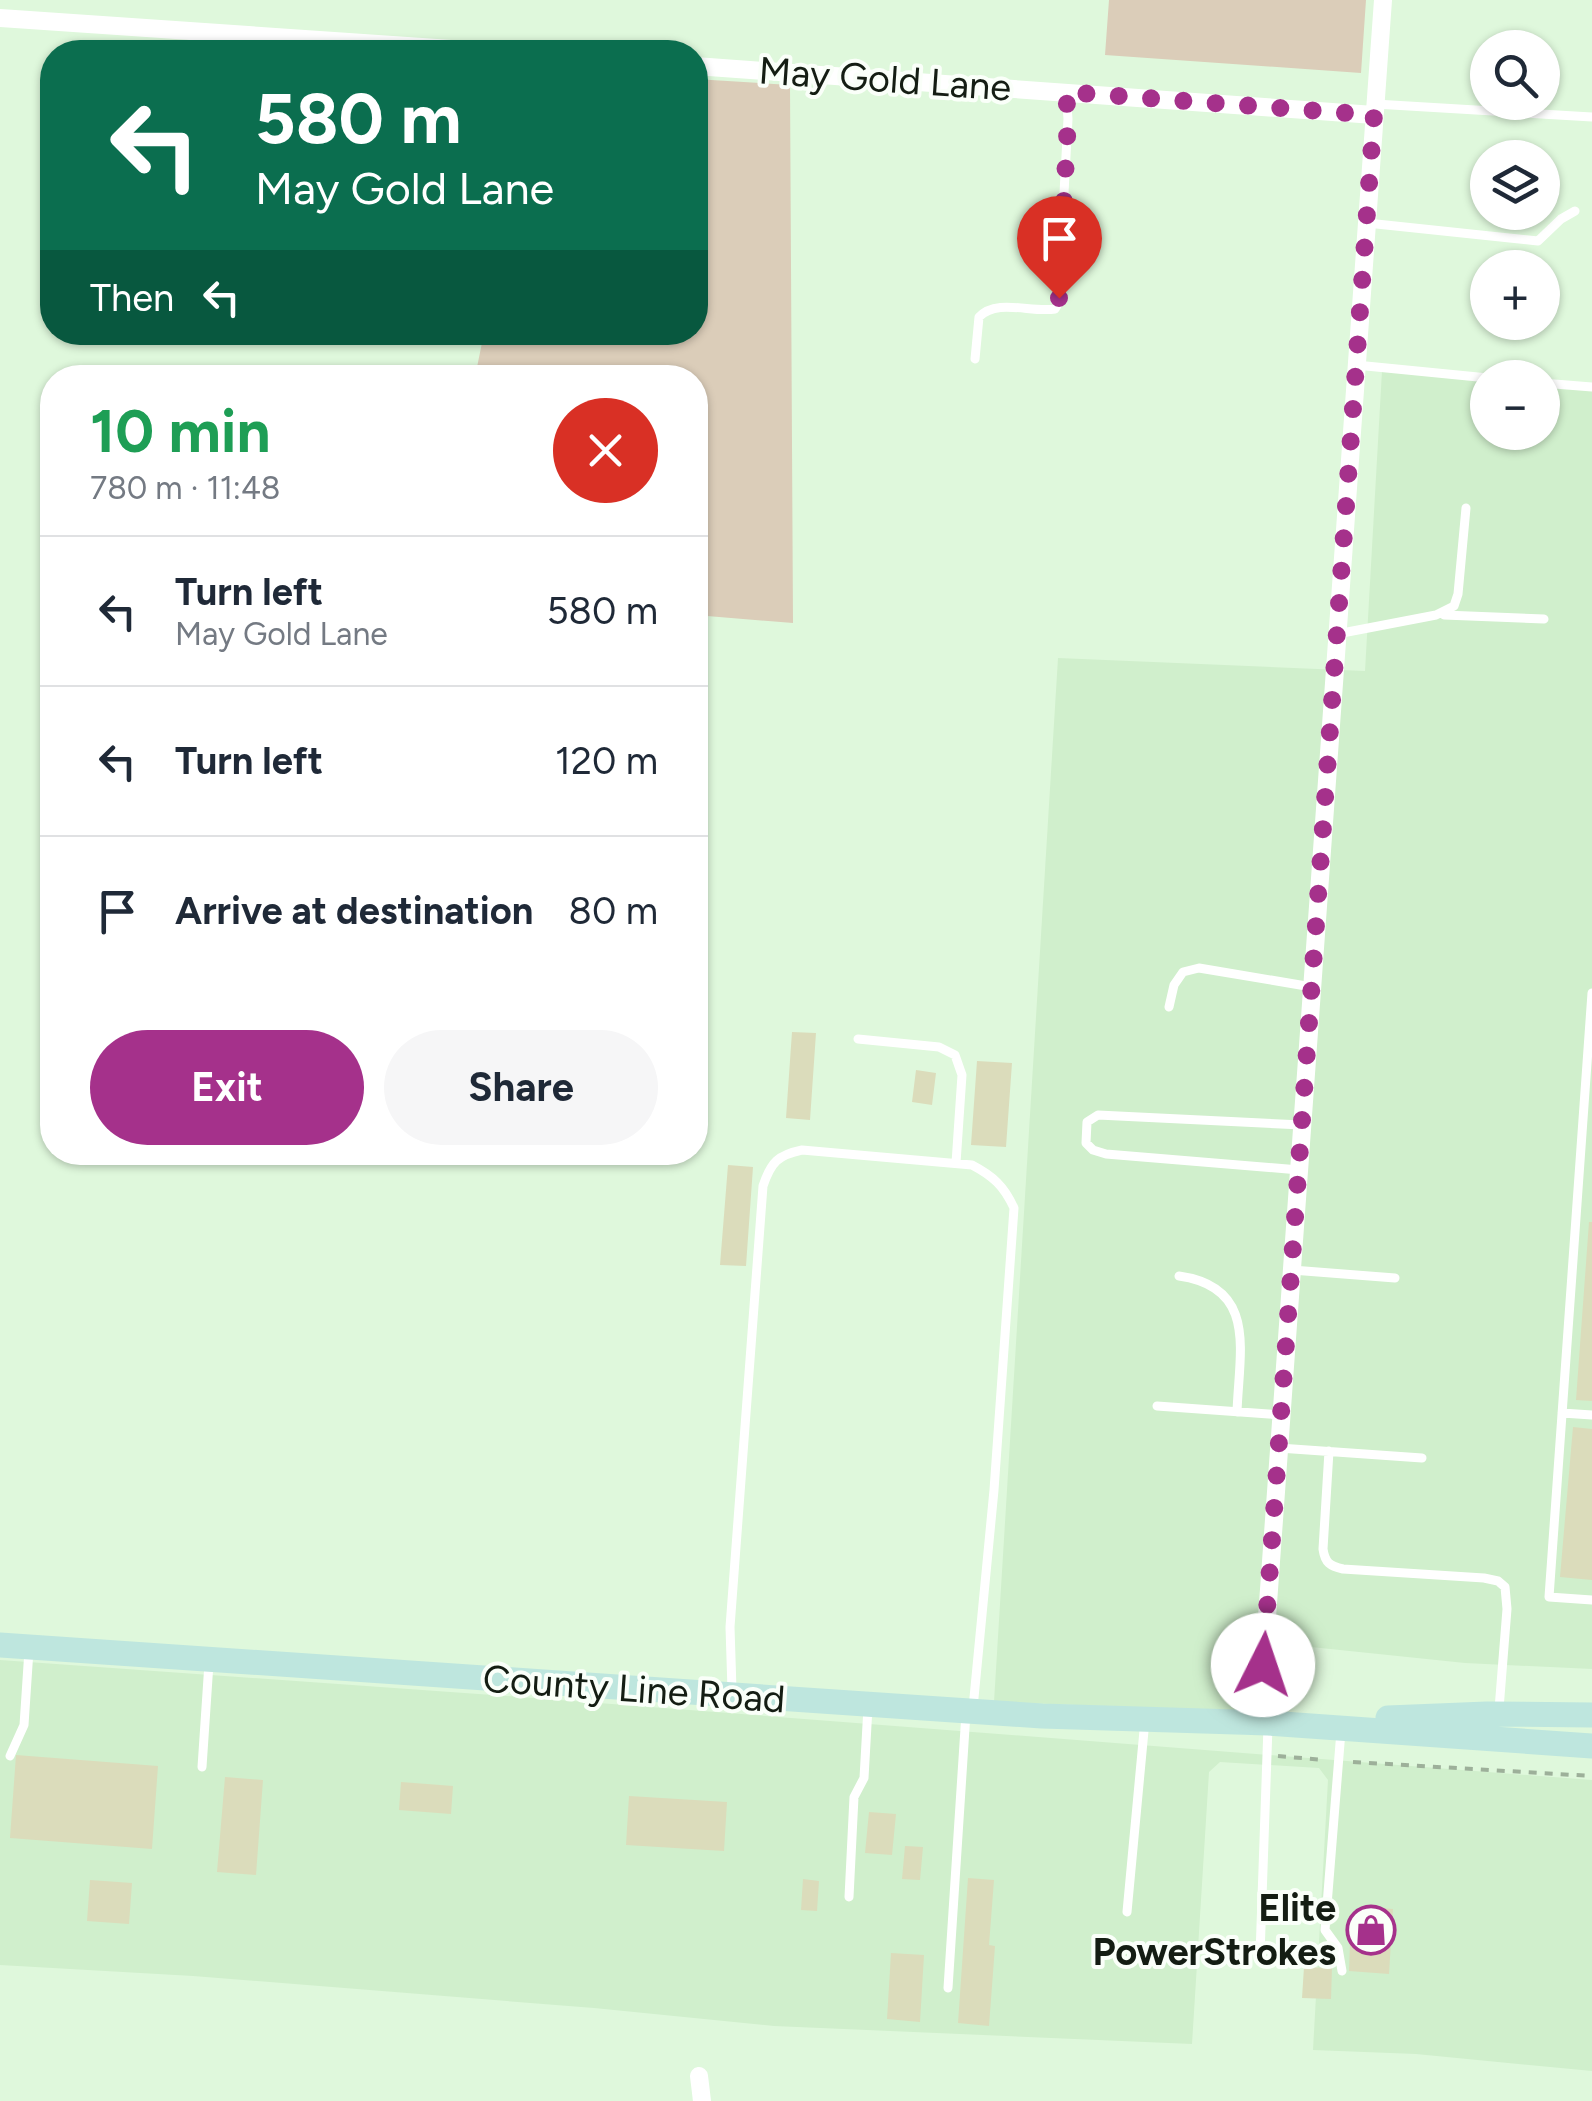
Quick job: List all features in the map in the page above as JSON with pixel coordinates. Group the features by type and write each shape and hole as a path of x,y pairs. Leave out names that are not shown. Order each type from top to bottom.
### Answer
{"main road":[{"name":"County Line Road","path":"0,1645 868,1704 1268,1723 1592,1746"},
{"name":"County Line Road","path":"1268,1723 1499,1714 1592,1715"}],"street":[{"path":"1268,1723 1261,1701 1383,0"},
{"path":"0,18 320,40"},
{"name":"May Gold Lane","path":"708,67 1375,110"},
{"path":"699,2076 702,2101"}],"lane":[{"path":"975,359 979,316 983,311 996,307 1056,310 1068,119 1066,92"},
{"path":"1375,110 1592,117"},
{"path":"1367,223 1538,241 1560,219 1575,211"},
{"path":"1356,365 1470,376"},
{"path":"1560,384 1592,387"},
{"path":"1436,615 1454,606 1458,594 1466,508"},
{"path":"1337,634 1436,615 1544,620"},
{"path":"1170,1007 1174,985 1183,972 1198,968 1312,987"},
{"path":"1592,993 1549,1597 1592,1600"},
{"path":"858,1040 939,1047 955,1055 962,1075 956,1164"},
{"path":"1299,1170 1106,1154 1093,1150 1086,1142 1087,1122 1098,1115 1121,1115 1302,1126"},
{"path":"732,1695 730,1628 762,1186 769,1167 780,1154 802,1150 972,1165 993,1176 1014,1208 994,1490 970,1710 948,1988"},
{"path":"1577,1201 1592,1202"},
{"path":"1292,1270 1394,1278"},
{"path":"1180,1276 1201,1279 1220,1288 1240,1321 1237,1412"},
{"path":"1157,1406 1281,1415"},
{"path":"1562,1413 1592,1415"},
{"path":"1279,1448 1422,1458"},
{"path":"1329,1451 1323,1550 1331,1566 1484,1578 1504,1586 1508,1609 1499,1714"},
{"path":"10,1756 24,1726 29,1647"},
{"path":"202,1767 209,1660"},
{"path":"849,1897 854,1797 864,1778 868,1704"},
{"path":"1127,1912 1145,1717"},
{"path":"1260,1955 1268,1723"},
{"path":"1342,1728 1325,1930 1338,1948 1342,1971"}],"path":[{"path":"1267,1755 1592,1776"}],"shaded area":[{"path":"1109,0 1366,0 1361,73 1105,55"},
{"path":"708,80 790,85 793,623 708,616 708,365 477,365 482,345 708,345"},
{"path":"1382,371 1470,379 1470,450 1560,450 1560,387 1592,390 1592,1669 1465,1663 1253,1641 1245,1646 1237,1711 994,1702 1058,658 1365,671"},
{"path":"0,1660 1592,1780 1592,2071 1416,2054 1313,2050 1328,1780 1319,1768 1220,1762 1209,1772 1192,2044 774,2026 193,1976 0,1965"}],"building":[{"path":"792,1032 816,1033 810,1120 786,1118"},
{"path":"977,1061 1012,1063 1006,1147 971,1145"},
{"path":"916,1070 936,1073 932,1105 912,1102"},
{"path":"728,1165 753,1167 746,1266 720,1265"},
{"path":"1592,1222 1592,1401 1576,1400"},
{"path":"1573,1427 1592,1429 1592,1580 1560,1577"},
{"path":"16,1755 158,1766 152,1849 10,1838"},
{"path":"225,1777 263,1780 256,1875 217,1872"},
{"path":"401,1782 453,1786 451,1814 399,1810"},
{"path":"629,1796 727,1802 724,1851 626,1845"},
{"path":"869,1812 896,1814 892,1855 865,1853"},
{"path":"905,1846 923,1847 920,1880 902,1879"},
{"path":"968,1878 994,1880 989,1945 995,1946 989,2026 958,2023"},
{"path":"803,1879 819,1881 817,1911 801,1910"},
{"path":"90,1880 132,1883 129,1924 87,1921"},
{"path":"1362,1907 1393,1909 1389,1974 1349,1971 1351,1918 1361,1919"},
{"path":"891,1953 924,1955 920,2022 887,2019"},
{"path":"1304,1967 1332,1968 1331,1999 1302,1998"}],"place":[{"name":"Elite PowerStrokes","path":"1371,1930"}],"route":[{"path":"1059,298 1066,92 1374,115 1263,1665"}]}
